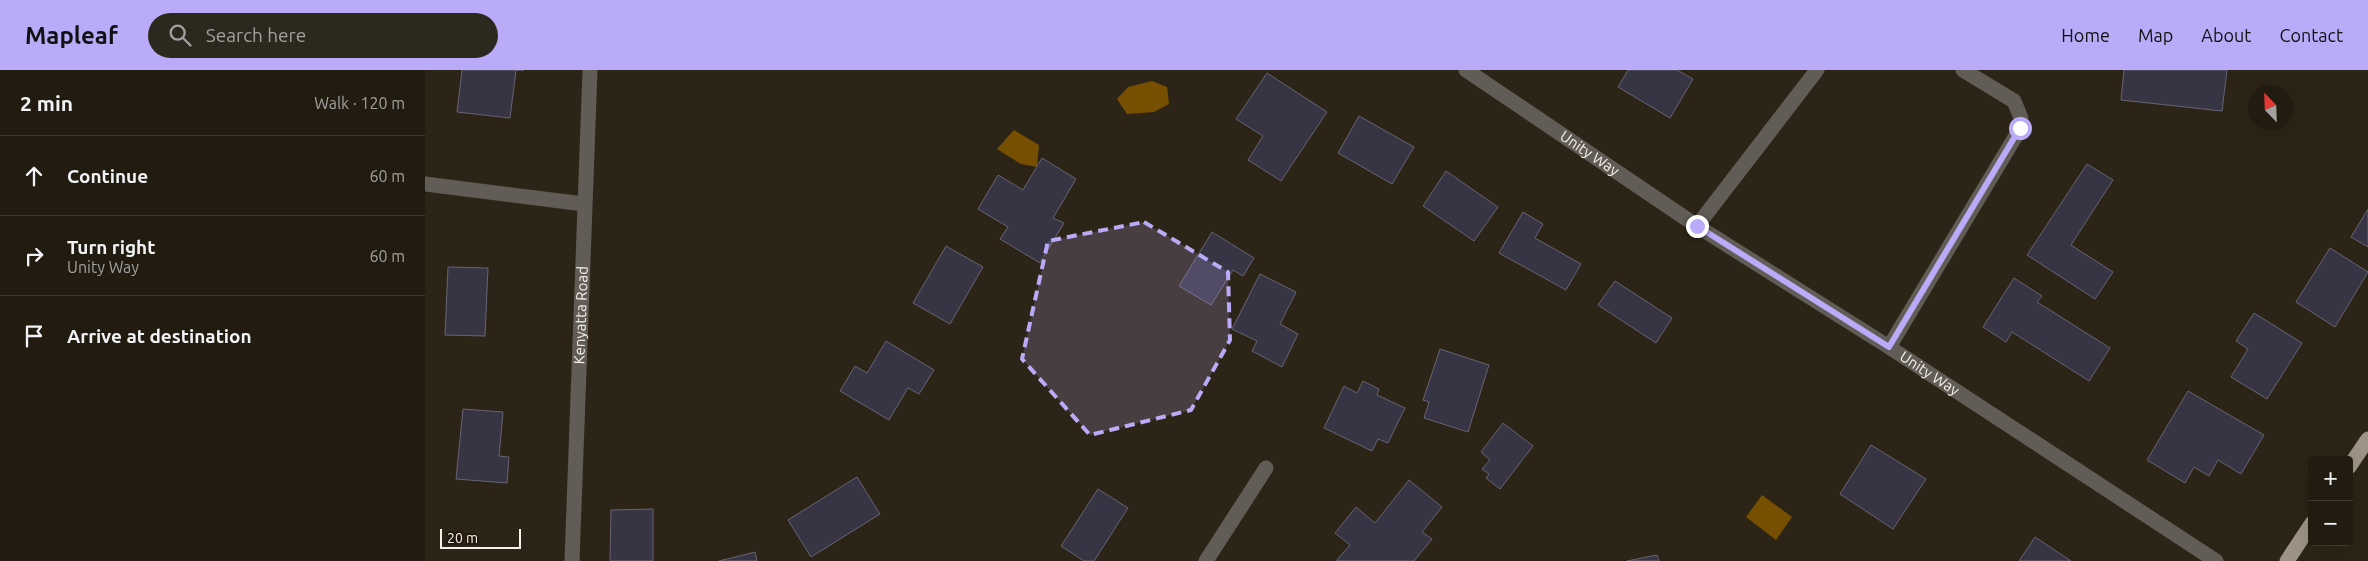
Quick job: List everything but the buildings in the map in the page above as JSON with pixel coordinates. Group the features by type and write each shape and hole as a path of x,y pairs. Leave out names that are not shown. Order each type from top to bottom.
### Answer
{"main road":[{"path":"2353,461 2368,439"},
{"path":"2287,561 2308,529"}],"street":[{"name":"Kenyatta Road","path":"573,561 589,70"},
{"name":"Unity Way","path":"1466,70 1697,226 1889,347 2216,561"},
{"path":"1697,226 1817,70"},
{"path":"1889,347 2020,128 2021,118 2014,101 1963,70"},
{"path":"425,184 584,204"},
{"path":"1206,561 1266,468"}],"highlighted area":[{"path":"1144,222 1228,272 1230,340 1191,410 1090,435 1022,359 1048,241"}],"shaded area":[{"path":"1152,81 1167,87 1169,104 1154,112 1127,114 1117,99 1128,87"},
{"path":"1014,130 1039,145 1037,167 1021,164 997,149"},
{"path":"1762,495 1792,517 1776,540 1746,517"}],"route":[{"path":"1697,226 1889,347 2020,128"}]}
